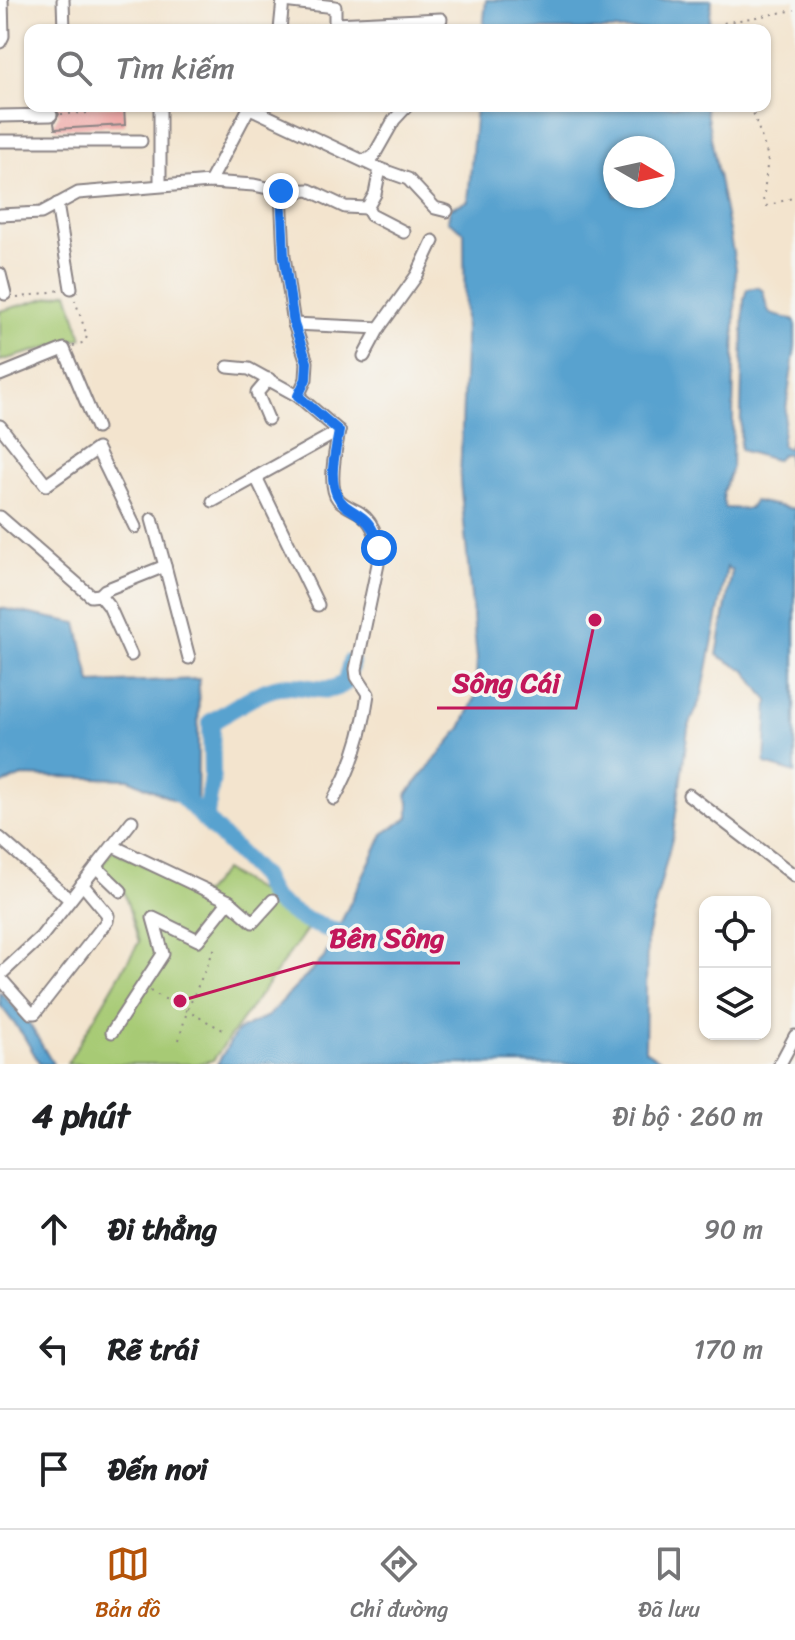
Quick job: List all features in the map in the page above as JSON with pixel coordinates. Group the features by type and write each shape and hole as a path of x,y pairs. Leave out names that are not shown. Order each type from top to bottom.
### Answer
{"street":[{"path":"0,42 3,36 2,0"},
{"path":"63,0 64,24"},
{"path":"281,24 283,1 335,7 335,24 441,19"},
{"path":"160,112 160,185"},
{"path":"210,182 247,112"},
{"path":"261,112 380,169 408,179 435,208 447,211"},
{"path":"365,160 373,157 401,112"},
{"path":"0,116 51,115"},
{"path":"0,141 141,141"},
{"path":"367,208 375,194 380,169"},
{"path":"0,215 41,213 78,193 210,182 254,185 281,191 309,190 345,207 367,208"},
{"path":"281,191 284,256 294,324 305,353 307,369 298,396"},
{"path":"57,204 71,288"},
{"path":"367,208 371,215 404,232"},
{"path":"364,356 379,328 417,275 433,241"},
{"path":"0,274 5,294"},
{"path":"294,324 379,328"},
{"path":"0,375 64,349 97,428"},
{"path":"228,367 249,369 269,379 298,396 339,431"},
{"path":"268,419 257,393 269,379"},
{"path":"0,426 46,485 97,449 135,527"},
{"path":"213,501 339,431"},
{"path":"334,799 352,766 365,714 368,694 357,677 356,669 376,577 379,548 367,519 338,499 335,491 334,462 339,431"},
{"path":"256,477 318,605"},
{"path":"0,517 91,596 100,595 105,590 165,566"},
{"path":"152,519 189,658"},
{"path":"100,595 109,606 131,655"},
{"path":"689,795 795,876"},
{"path":"82,884 108,915 107,921 35,1013 31,1013 0,977 31,947 132,821"},
{"path":"0,838 69,899"},
{"path":"113,846 229,901 253,922 273,900"},
{"path":"96,867 121,891"},
{"path":"112,1032 163,954 153,918 198,940 229,901"},
{"path":"780,1064 795,1036"}],"path":[{"path":"723,24 795,10"},
{"path":"753,112 768,157 763,203 767,206 795,197"},
{"path":"51,115 89,113"},
{"path":"5,294 10,300 71,288 87,336 85,342 64,349"},
{"path":"179,1040 187,1011 216,945"},
{"path":"142,987 223,1030"}],"green space":[{"path":"68,292 82,338 0,361 0,311"},
{"path":"112,850 203,894 224,870 273,900 308,928 213,1060 197,1064 67,1064 139,942 124,892 100,867"}],"water":[{"path":"486,0 712,0 709,24 484,24"},
{"path":"475,112 706,112 736,268 732,467 723,492 725,508 749,509 754,501 795,509 795,773 765,764 768,701 746,671 717,655 732,571 727,567 702,695 688,729 673,835 647,937 645,1050 666,1064 217,1064 237,1031 268,1016 324,958 383,834 409,817 406,795 461,728 475,698 477,659 460,481 465,349 464,232 448,221 450,208 468,201"},
{"path":"758,287 763,291 770,313 793,319 795,323 795,346 781,445 788,449 795,429 795,467 788,464 788,454 782,454 775,460 740,450 744,299 747,289"},
{"path":"0,608 77,623 91,683 199,679 197,811 129,779 22,776 0,785"},
{"path":"0,992 29,1023 53,1064 40,1064 0,1005"}],"building":[{"path":"58,112 124,112 125,125 55,129 54,123"}],"waterway":[{"path":"205,820 212,777 211,722 270,689 291,686 333,689 346,682 351,662"},
{"path":"180,794 261,876 273,900 305,920 360,941"}],"place":[{"name":"Sông Cái","path":"595,620"},
{"name":"Bên Sông","path":"180,1001"}],"route":[{"path":"281,191 284,256 294,324 307,362 306,379 298,396 339,431 334,462 335,491 338,499 367,519 379,548"}]}
